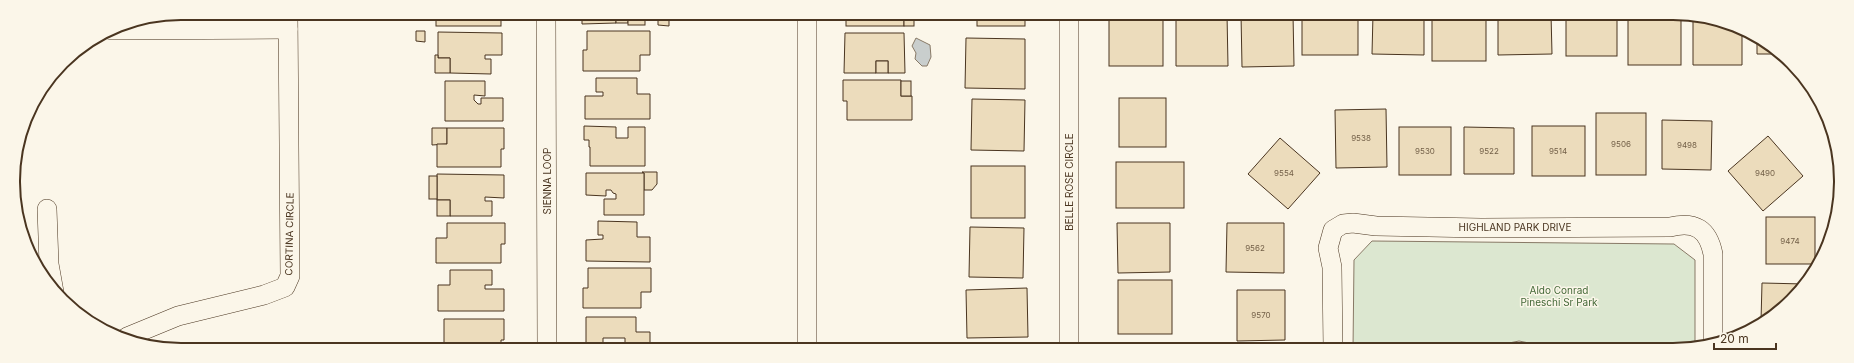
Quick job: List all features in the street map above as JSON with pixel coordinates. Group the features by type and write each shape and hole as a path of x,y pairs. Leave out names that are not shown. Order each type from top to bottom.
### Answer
{"street":[{"name":"SIENNA LOOP","path":"546,20 547,343"},
{"path":"807,20 807,343"},
{"name":"BELLE ROSE CIRCLE","path":"1069,20 1069,343"},
{"path":"130,29 288,21"},
{"name":"CORTINA CIRCLE","path":"134,335 178,316 264,295 285,288 290,276 288,21"},
{"path":"48,209 49,264 51,278"},
{"name":"HIGHLAND PARK DRIVE","path":"1333,343 1332,267 1328,248 1333,230 1343,224 1353,223 1376,226 1481,228 1670,227 1682,224 1694,227 1704,231 1710,242 1713,254 1713,337"}],"green space":[{"name":"Aldo Conrad Pineschi Sr Park","path":"1372,241 1674,244 1695,260 1695,342 1353,343 1354,260"}],"shaded area":[{"path":"916,38 930,45 931,57 927,66 922,66 915,59 916,53 912,46"},
{"path":"1519,341 1529,343 1509,343"}],"building":[{"path":"436,20 501,20 501,26 436,26"},
{"path":"582,20 616,20 616,23 582,24"},
{"path":"616,20 628,20 628,23 616,23"},
{"path":"628,20 645,20 645,25 628,25"},
{"path":"658,20 669,20 669,26 658,25"},
{"path":"846,20 904,20 904,26 846,26"},
{"path":"904,20 914,20 914,26 904,26"},
{"path":"977,20 1025,20 1025,26 977,26"},
{"path":"1109,20 1163,20 1163,66 1109,66"},
{"path":"1176,20 1227,20 1228,66 1176,66"},
{"path":"1241,20 1293,20 1294,66 1242,67"},
{"path":"1302,20 1358,20 1358,55 1302,55"},
{"path":"1373,20 1424,20 1424,55 1372,54"},
{"path":"1432,20 1486,20 1486,61 1432,61"},
{"path":"1498,20 1551,20 1552,54 1498,55"},
{"path":"1566,20 1617,20 1617,56 1566,56"},
{"path":"1628,20 1681,20 1681,65 1628,65"},
{"path":"1693,21 1734,32 1742,36 1742,65 1693,65"},
{"path":"416,31 425,31 425,42 416,41"},
{"path":"587,31 650,31 650,55 640,55 640,71 583,71 583,50 587,50"},
{"path":"438,32 502,33 502,55 485,55 485,59 491,59 491,74 450,73 450,58 438,58"},
{"path":"845,33 904,33 905,73 888,73 888,61 876,61 876,73 844,73"},
{"path":"966,38 1025,39 1025,89 965,88"},
{"path":"1757,44 1772,54 1757,54"},
{"path":"435,55 438,55 438,58 450,58 450,73 435,73"},
{"path":"876,61 888,61 888,73 876,73"},
{"path":"596,78 637,78 637,94 650,94 650,119 585,119 585,96 603,96 603,92 596,92"},
{"path":"843,80 901,80 901,96 912,96 912,120 847,120 847,101 843,101"},
{"path":"445,81 485,81 485,96 474,95 474,100 478,104 481,104 481,98 503,98 503,121 445,121"},
{"path":"901,81 911,81 911,96 901,96"},
{"path":"1119,98 1166,98 1166,147 1119,147"},
{"path":"972,99 1025,100 1024,151 971,150"},
{"path":"1386,109 1387,167 1336,168 1335,110"},
{"path":"1596,113 1646,113 1646,175 1596,175"},
{"path":"1662,120 1712,121 1711,170 1662,169"},
{"path":"584,126 616,127 616,138 628,138 628,127 645,127 645,166 590,166 589,140 584,140"},
{"path":"1532,126 1585,126 1585,176 1532,176"},
{"path":"1399,127 1451,127 1451,175 1399,175"},
{"path":"1464,127 1514,128 1514,174 1464,174"},
{"path":"432,128 447,128 447,144 432,145"},
{"path":"447,128 504,128 504,149 501,149 501,167 437,167 437,144 447,144"},
{"path":"1768,136 1803,176 1763,211 1728,171"},
{"path":"1280,138 1320,173 1288,209 1248,174"},
{"path":"1116,162 1184,162 1184,208 1116,208"},
{"path":"971,166 1025,166 1025,218 971,218"},
{"path":"642,172 657,172 657,184 652,190 644,190 644,173"},
{"path":"586,173 644,173 644,215 604,215 604,199 616,199 616,194 611,190 606,190 606,196 586,195"},
{"path":"437,174 504,175 504,198 485,197 485,201 492,201 492,216 450,216 450,200 437,200"},
{"path":"429,176 437,176 437,199 429,199"},
{"path":"437,200 450,200 450,216 437,216"},
{"path":"1766,217 1815,217 1815,257 1811,264 1766,264"},
{"path":"598,221 637,222 637,237 650,237 650,262 586,261 586,240 603,239 603,235 598,235"},
{"path":"447,223 505,223 505,244 501,244 501,263 436,263 436,238 447,238"},
{"path":"1117,223 1170,223 1170,272 1118,273"},
{"path":"1227,223 1284,223 1284,273 1226,272"},
{"path":"970,227 1024,228 1023,278 969,277"},
{"path":"588,268 651,268 651,292 641,292 641,308 583,308 583,288 588,288"},
{"path":"450,270 492,270 492,285 485,285 485,289 504,289 504,311 438,311 438,285 450,285"},
{"path":"1118,280 1172,280 1172,334 1118,334"},
{"path":"1762,283 1798,284 1787,296 1761,316"},
{"path":"1027,288 1028,337 967,338 966,290"},
{"path":"1237,290 1285,290 1285,340 1237,341"},
{"path":"586,317 636,317 636,332 650,332 650,343 625,343 625,338 603,338 603,343 586,343"},
{"path":"444,319 504,319 504,340 501,340 501,343 444,343"}]}
